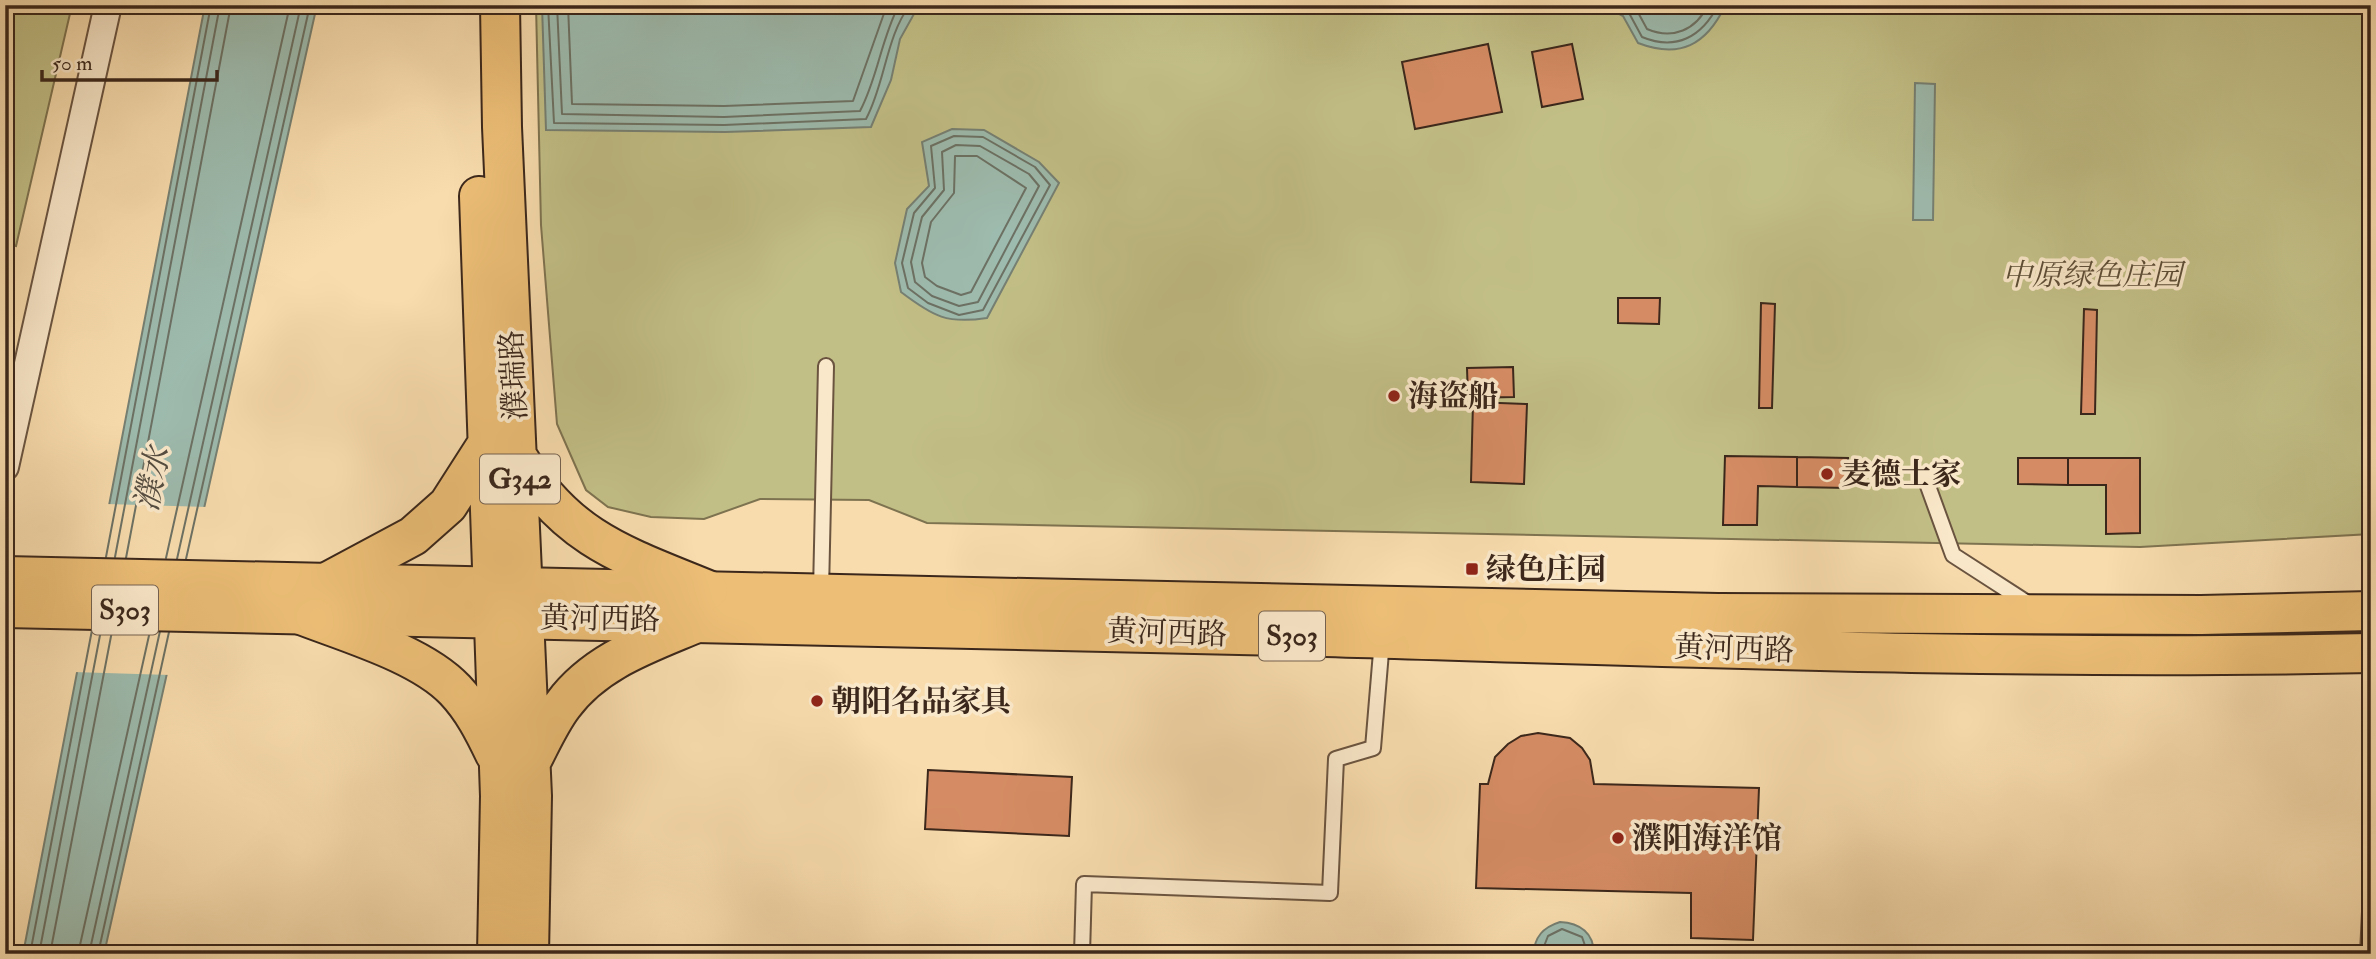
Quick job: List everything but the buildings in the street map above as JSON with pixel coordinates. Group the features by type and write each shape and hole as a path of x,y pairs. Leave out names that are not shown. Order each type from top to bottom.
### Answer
{"main road":[{"name":"濮瑞路","path":"474,5 504,450"},
{"name":"濮瑞路","path":"500,5 504,450 515,762 529,954"},
{"path":"296,612 424,667 454,688 515,762 590,674 704,606 594,539 562,516 504,450 413,536 329,581"},
{"name":"黄河西路","path":"5,576 29,598 217,595 329,581 509,601"},
{"name":"黄河西路","path":"704,606 821,592 1718,613 2371,611"},
{"name":"黄河西路","path":"217,595 296,612 509,601 704,606 1382,639 1993,656 2201,657 2371,653"},
{"name":"濮瑞路","path":"497,954 515,762"}],"street":[{"path":"5,467 108,5"}],"lane":[{"path":"821,592 825,366"},
{"path":"1924,475 1953,555 2045,614"},
{"path":"1082,954 1084,884 1330,892 1336,759 1373,748 1382,639"},
{"path":"2368,954 2371,891"}],"green space":[{"path":"5,5 72,5 16,246 5,244"},
{"name":"中原绿色庄园","path":"536,5 2371,5 2371,534 2140,547 927,523 869,500 760,499 704,519 651,517 608,507 586,490 557,424 541,225"}],"water":[{"name":"濮水","path":"205,5 317,5 104,954 23,954"},
{"path":"542,5 919,5 900,39 891,80 871,127 725,132 546,130"},
{"path":"1603,5 1725,6 1718,19 1700,39 1679,49 1667,49 1638,43 1623,16"},
{"path":"1915,83 1935,84 1933,220 1913,220"},
{"path":"952,129 984,130 1039,162 1059,183 987,318 961,320 932,313 901,292 895,263 907,209 929,186 922,142"},
{"path":"1560,922 1574,924 1584,930 1592,940 1594,954 1534,954 1541,933"}],"pier":[{"path":"106,504 208,507 170,675 73,672"}],"place":[{"name":"海盗船","path":"1394,396"},
{"name":"麦德士家","path":"1827,474"},
{"name":"绿色庄园","path":"1472,569"},
{"name":"朝阳名品家具","path":"817,701"},
{"name":"濮阳海洋馆","path":"1618,838"}]}
